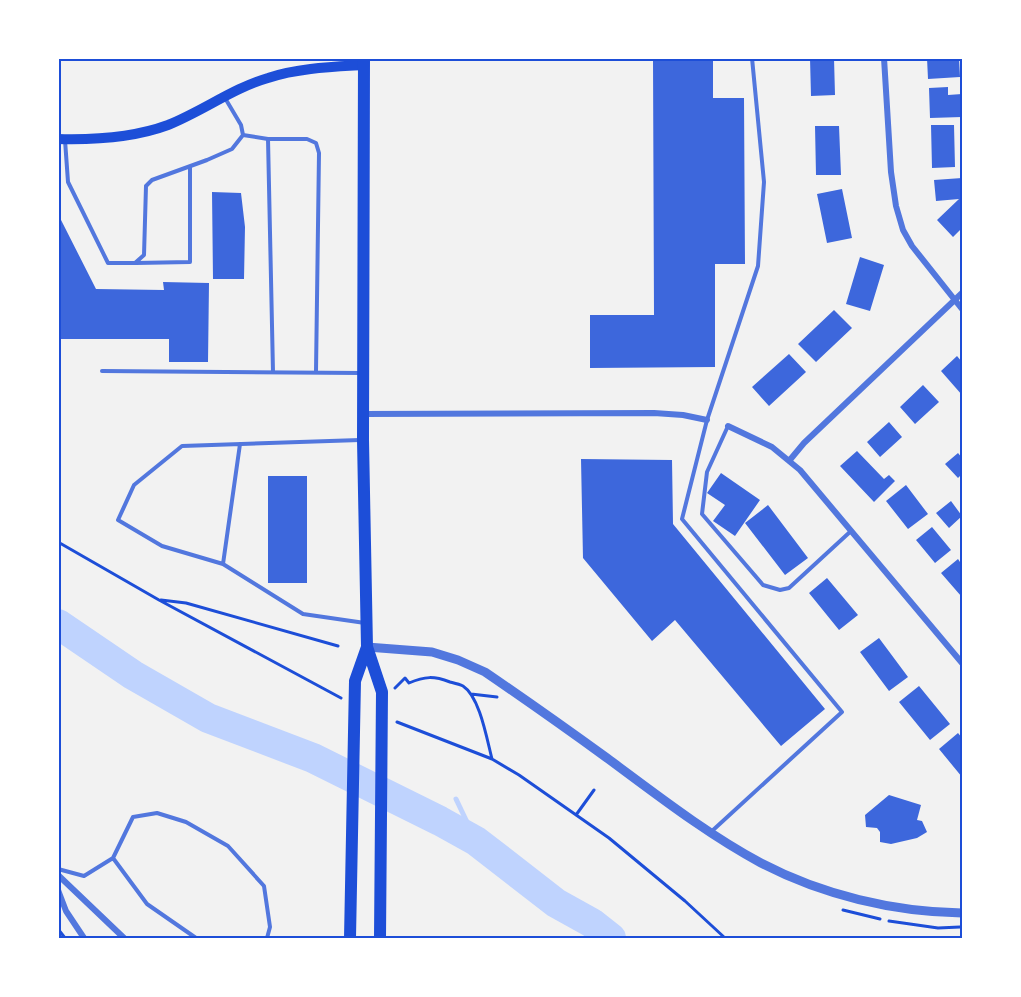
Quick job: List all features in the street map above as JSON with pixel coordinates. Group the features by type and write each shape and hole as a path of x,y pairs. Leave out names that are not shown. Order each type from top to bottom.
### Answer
{"main road":[{"path":"62,139 106,138 157,128 261,80 293,72 364,62 363,440 367,647 355,681 350,939"},
{"path":"367,647 386,694 380,939"}],"street":[{"path":"884,58 891,172 896,206 903,230 912,246 963,309"},
{"path":"789,461 804,443 963,292"},
{"path":"363,414 654,413 683,415 707,420"},
{"path":"728,426 772,447 800,470 963,663"},
{"path":"367,647 432,652 485,672 711,832 762,864 820,888 860,900 905,908 963,913"},
{"path":"58,875 124,939"},
{"path":"58,890 66,911 84,939"}],"lane":[{"path":"711,832 842,712 682,519 707,420 758,266 764,182 752,58"},
{"path":"135,263 144,255 146,186 152,180 232,149 243,135 241,125 224,97"},
{"path":"243,135 268,139 307,139 316,143 319,153 316,372"},
{"path":"62,139 68,182 108,263 190,262 190,166"},
{"path":"268,139 273,372"},
{"path":"102,371 363,374"},
{"path":"728,426 707,472 702,513 763,585 780,590 789,588 851,531"},
{"path":"363,440 182,446 134,485 118,520 162,546 224,564 303,614 367,624"},
{"path":"224,564 240,444"},
{"path":"58,869 84,876 113,858 133,817 157,813 186,822 228,846 264,886 270,927 267,939"},
{"path":"113,858 147,904 196,939"}],"path":[{"path":"58,542 326,692 346,700"},
{"path":"159,600 186,603 338,646"},
{"path":"386,694 405,678 409,683 423,677 436,677 462,686 471,694 477,707 492,759"},
{"path":"394,721 492,759 519,775 609,838 685,901 725,939"},
{"path":"576,815 594,790"},
{"path":"58,929 65,939"}],"building":[{"path":"653,58 713,58 713,98 744,98 745,264 715,264 715,367 590,368 590,315 654,315"},
{"path":"810,58 834,58 835,95 811,96"},
{"path":"927,58 959,58 960,77 928,79"},
{"path":"948,87 948,95 962,94 962,117 930,118 929,88"},
{"path":"931,125 954,125 955,167 932,168"},
{"path":"815,126 839,126 841,175 816,175"},
{"path":"962,178 962,228 953,237 937,220 959,199 936,201 934,180"},
{"path":"842,189 852,238 827,243 817,194"},
{"path":"212,192 241,193 245,227 244,279 213,279"},
{"path":"58,214 96,289 164,290 163,282 209,283 208,362 169,362 169,339 61,339 58,334"},
{"path":"860,257 884,265 870,311 846,304"},
{"path":"834,310 852,328 816,362 798,344"},
{"path":"789,354 806,372 769,406 752,387"},
{"path":"957,356 962,362 962,395 941,371"},
{"path":"923,385 939,402 915,424 900,407"},
{"path":"889,422 902,437 880,457 867,442"},
{"path":"857,451 884,479 889,475 895,481 874,502 840,466"},
{"path":"958,453 962,458 962,474 958,478 945,464"},
{"path":"581,459 672,460 673,524 825,709 781,746 675,620 652,641 583,558"},
{"path":"721,473 760,500 735,536 713,521 725,505 707,493"},
{"path":"268,476 307,476 307,583 268,583"},
{"path":"906,485 928,514 908,529 886,501"},
{"path":"951,501 962,516 949,528 936,513"},
{"path":"768,505 808,558 785,575 745,523"},
{"path":"932,527 951,550 935,563 916,540"},
{"path":"958,559 962,565 961,596 941,573"},
{"path":"827,578 858,615 839,630 809,593"},
{"path":"879,638 908,677 889,691 860,652"},
{"path":"919,686 950,724 930,740 899,702"},
{"path":"958,733 962,738 962,777 939,749"},
{"path":"889,795 921,805 917,820 922,821 927,832 917,838 891,844 880,842 880,832 877,828 866,827 865,815"}],"waterway":[{"path":"58,624 133,675 208,718 313,758 476,841 556,903 592,923 611,938"},
{"path":"456,799 476,841"}]}
